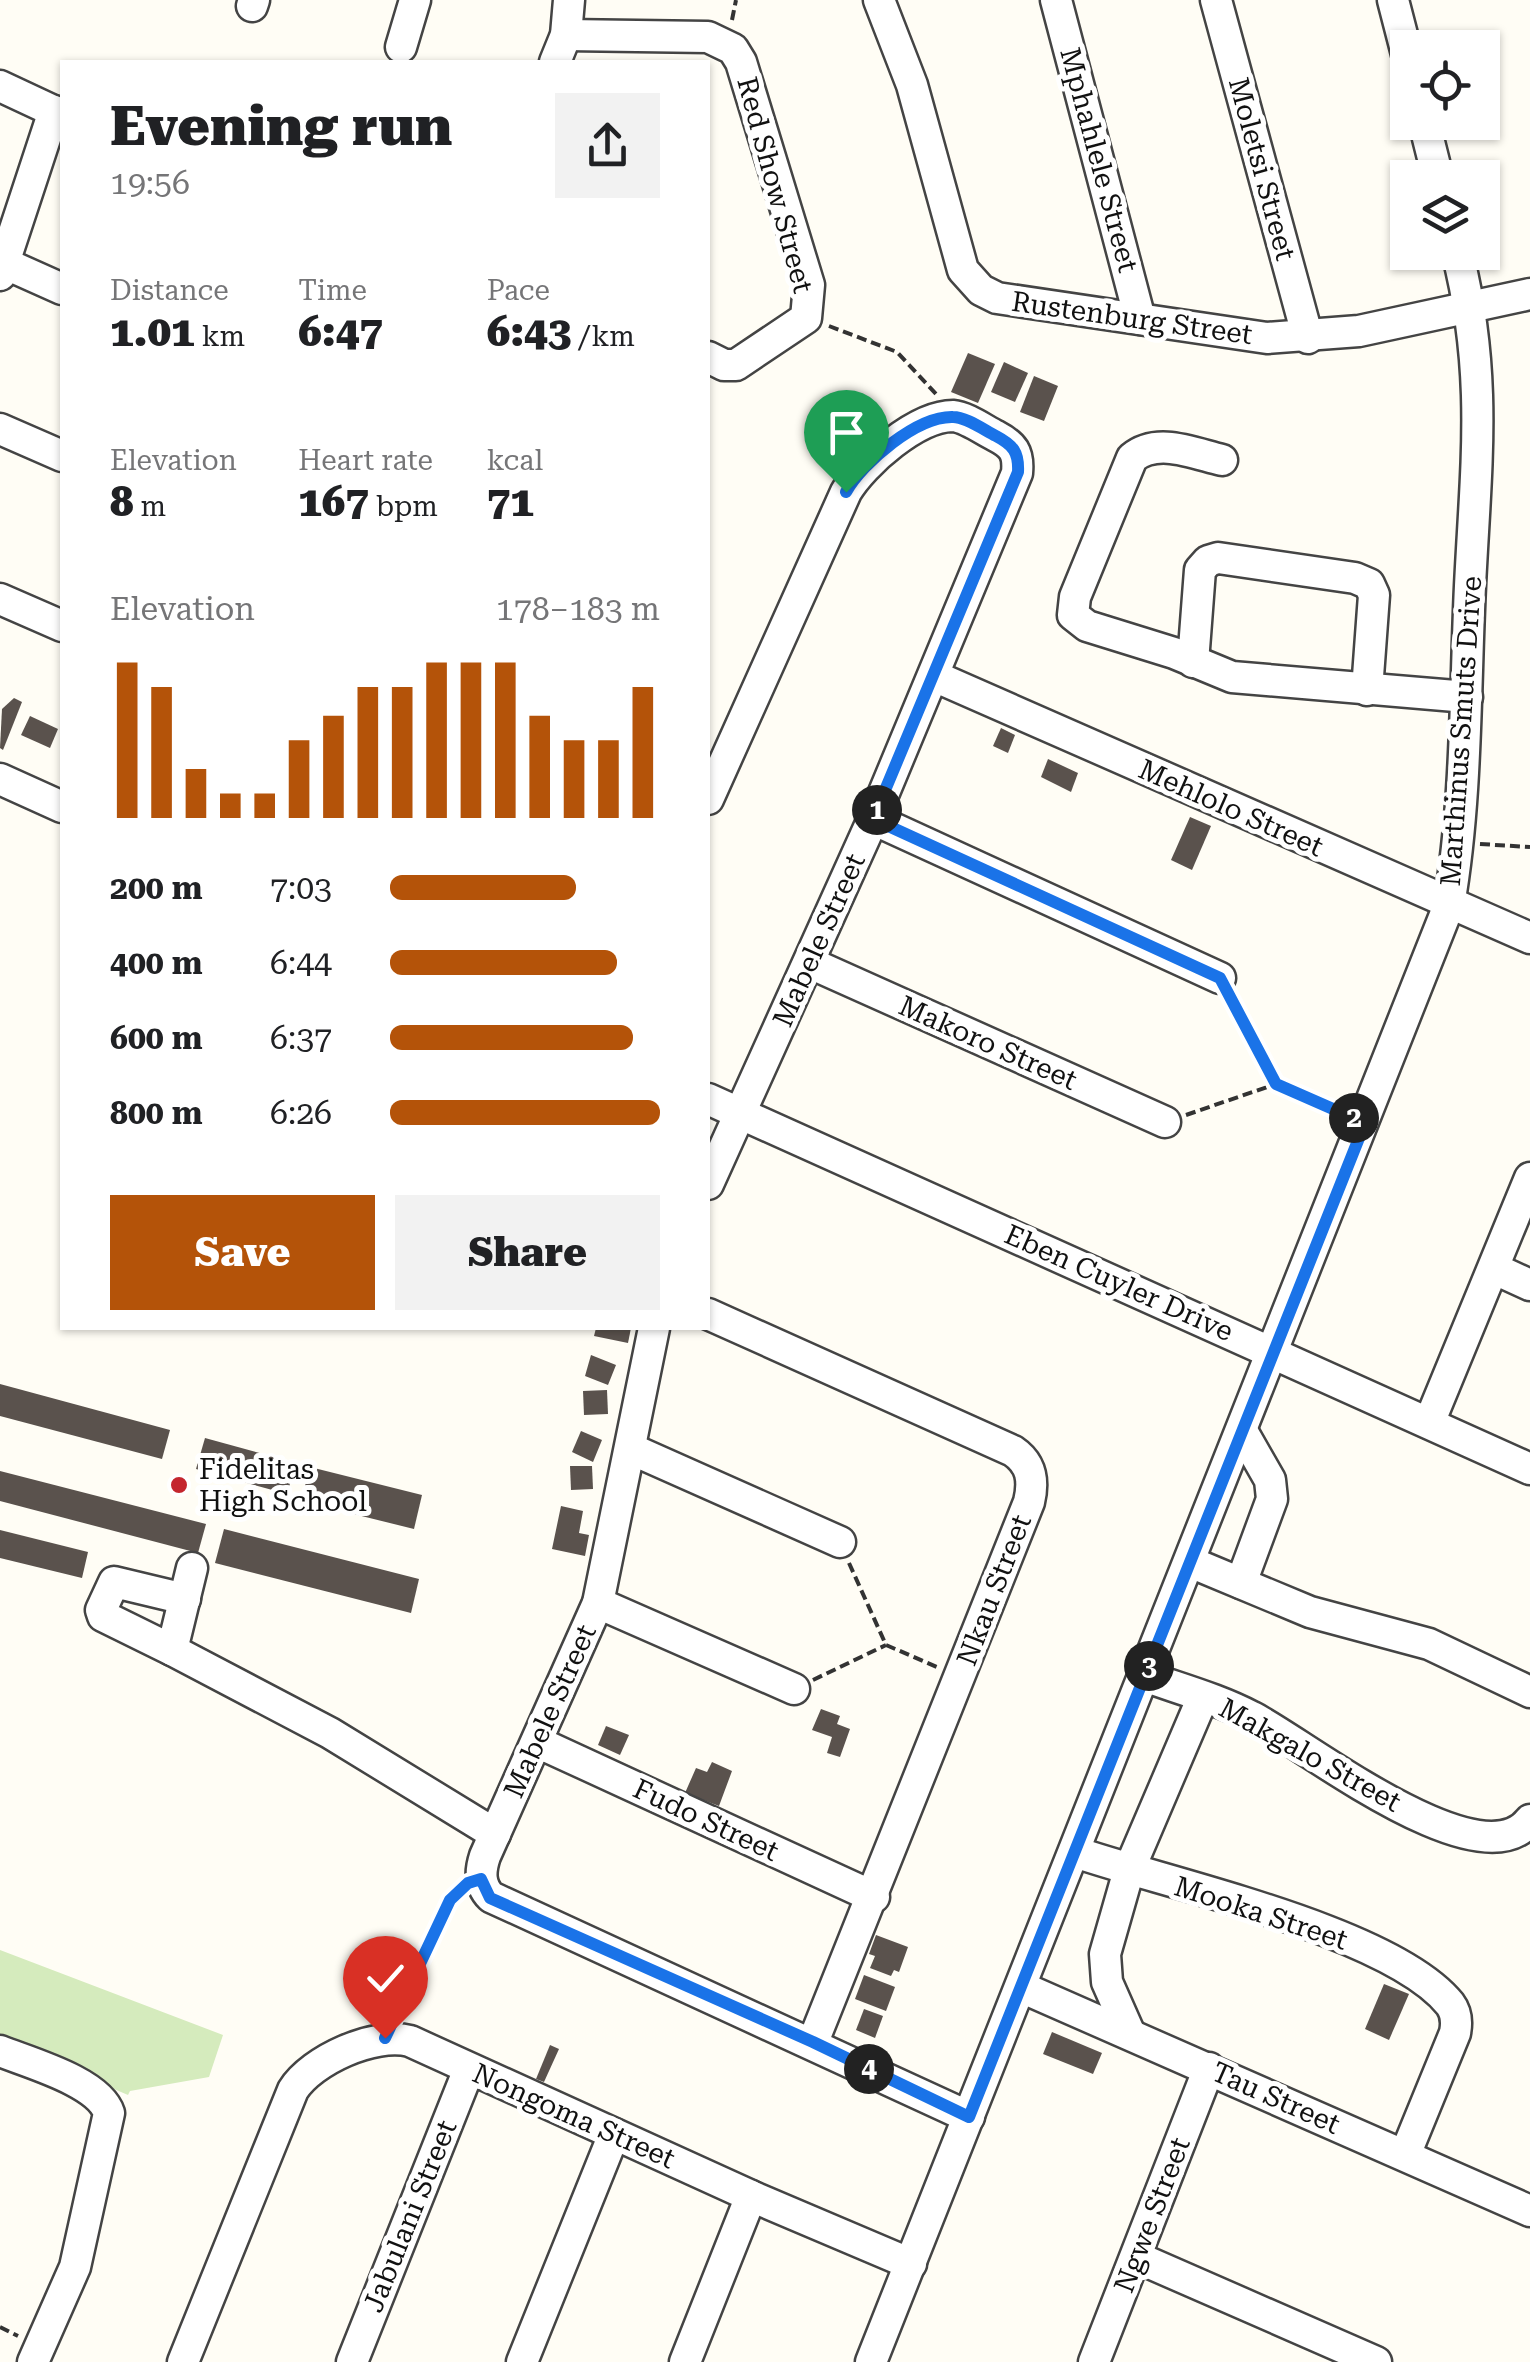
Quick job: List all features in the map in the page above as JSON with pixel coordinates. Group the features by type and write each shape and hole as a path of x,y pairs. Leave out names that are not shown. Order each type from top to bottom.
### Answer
{"street":[{"path":"401,47 414,0"},
{"name":"Red Show Street","path":"569,0 560,49 708,37 733,49 751,90 808,286 806,318 736,365 724,365 710,358"},
{"name":"Rustenburg Street","path":"879,0 912,85 964,270 972,282 997,298 1267,338 1308,338 1530,294"},
{"name":"Mphahlele Street","path":"1056,0 1140,319"},
{"name":"Moletsi Street","path":"1216,0 1308,338"},
{"path":"1392,0 1400,30"},
{"path":"0,86 58,113 2,269 60,288"},
{"name":"Marthinus Smuts Drive","path":"871,2362 1450,906 1458,843 1479,441 1477,346 1462,270"},
{"path":"710,795 852,481 871,460 900,439 934,420 956,416"},
{"name":"Mabele Street","path":"710,1179 873,819 1018,472 1014,448 956,416"},
{"path":"0,429 60,455"},
{"path":"1222,460 1162,447 1144,448 1132,458 1075,597 1073,615 1087,626 1174,652 1232,677 1467,697"},
{"path":"1193,662 1200,570 1208,561 1218,558 1355,578 1369,584 1374,595 1367,690"},
{"path":"0,598 60,625"},
{"name":"Mehlolo Street","path":"934,676 1530,938"},
{"path":"0,779 60,807"},
{"path":"873,819 1220,978"},
{"name":"Makoro Street","path":"810,963 1165,1122"},
{"name":"Eben Cuyler Drive","path":"710,1100 1530,1469"},
{"path":"1429,1423 1530,1178"},
{"path":"1495,1269 1530,1285"},
{"name":"Nkau Street","path":"710,1315 1013,1451 1024,1460 1031,1476 1028,1502 874,1897 813,2042"},
{"name":"Mabele Street","path":"487,1856 598,1603 654,1330"},
{"path":"1241,1584 1272,1500 1270,1480 1242,1432"},
{"path":"632,1449 840,1542"},
{"path":"1190,1562 1310,1612 1429,1644 1530,1692"},
{"path":"172,1650 192,1568"},
{"path":"184,1599 114,1582 102,1610 104,1616 330,1733 487,1856 490,1898 813,2042 969,2117"},
{"path":"598,1603 794,1689"},
{"name":"Makgalo Street","path":"1144,1676 1248,1714 1349,1780 1434,1821 1492,1837 1516,1834 1530,1820"},
{"path":"1130,2034 1106,1982 1104,1954 1130,1870 1203,1697"},
{"name":"Fudo Street","path":"537,1742 874,1897"},
{"name":"Mooka Street","path":"1075,1852 1315,1926 1368,1949 1412,1974 1447,2001 1454,2012 1456,2033 1406,2156"},
{"name":"Tau Street","path":"1020,1986 1530,2211"},
{"path":"183,2362 293,2090 311,2068 385,2038"},
{"name":"Nongoma Street","path":"385,2038 410,2041 910,2264"},
{"path":"0,2050 91,2090 106,2103 109,2113 75,2267 33,2362"},
{"name":"Ngwe Street","path":"1094,2362 1210,2068"},
{"name":"Jabulani Street","path":"352,2362 469,2069"},
{"path":"522,2362 614,2134"},
{"path":"685,2362 751,2196"},
{"path":"1136,2257 1376,2362"}],"path":[{"path":"806,318 897,352 956,416"},
{"path":"1458,843 1530,847"},
{"path":"1220,978 1276,1084 1365,1123"},
{"path":"1165,1122 1276,1084"},
{"path":"840,1542 886,1645 960,1677"},
{"path":"794,1689 886,1645"},
{"path":"385,2038 450,1900 487,1856"}],"green space":[{"path":"0,1950 223,2035 209,2077 130,2091 128,2095 0,2040"}],"building":[{"path":"968,353 995,364 978,403 951,392"},
{"path":"1004,362 1028,373 1015,402 991,392"},
{"path":"1034,376 1058,386 1044,421 1020,412"},
{"path":"14,698 22,702 3,750 2,709"},
{"path":"30,716 58,729 50,748 21,735"},
{"path":"1001,728 1015,735 1008,753 993,746"},
{"path":"1048,759 1078,773 1071,792 1041,777"},
{"path":"1190,817 1211,826 1192,870 1171,860"},
{"path":"596,1330 631,1330 628,1343 594,1336"},
{"path":"591,1355 616,1365 608,1385 585,1376"},
{"path":"0,1384 170,1430 162,1459 0,1416"},
{"path":"607,1390 608,1414 584,1415 583,1391"},
{"path":"581,1431 602,1440 593,1462 572,1452"},
{"path":"205,1438 296,1463 287,1494 196,1469"},
{"path":"570,1466 592,1466 593,1489 571,1490"},
{"path":"310,1467 422,1495 414,1529 301,1501"},
{"path":"0,1471 206,1524 198,1553 0,1501"},
{"path":"561,1506 583,1511 579,1533 589,1535 585,1556 552,1549"},
{"path":"224,1529 419,1579 411,1613 215,1563"},
{"path":"0,1530 88,1552 82,1578 0,1558"},
{"path":"821,1709 840,1716 837,1724 850,1729 840,1757 827,1753 832,1737 812,1730"},
{"path":"606,1726 629,1735 620,1755 598,1745"},
{"path":"712,1762 732,1771 719,1806 685,1793 696,1768 707,1772"},
{"path":"876,1935 908,1947 899,1972 894,1970 891,1976 870,1968 875,1956 869,1954"},
{"path":"864,1975 895,1987 886,2011 855,1999"},
{"path":"1384,1984 1409,1994 1389,2040 1365,2029"},
{"path":"864,2009 883,2016 875,2038 856,2030"},
{"path":"1052,2032 1102,2053 1093,2074 1043,2054"},
{"path":"550,2045 559,2049 544,2082 536,2079"}],"place":[{"name":"Fidelitas High School","path":"179,1485"}],"route":[{"path":"385,2038 450,1900 468,1883 481,1879 490,1898 813,2042 969,2117 1365,1123 1276,1084 1220,978 873,819 1018,472 1018,455 1008,442 956,416 934,420 871,460 846,492"}]}
